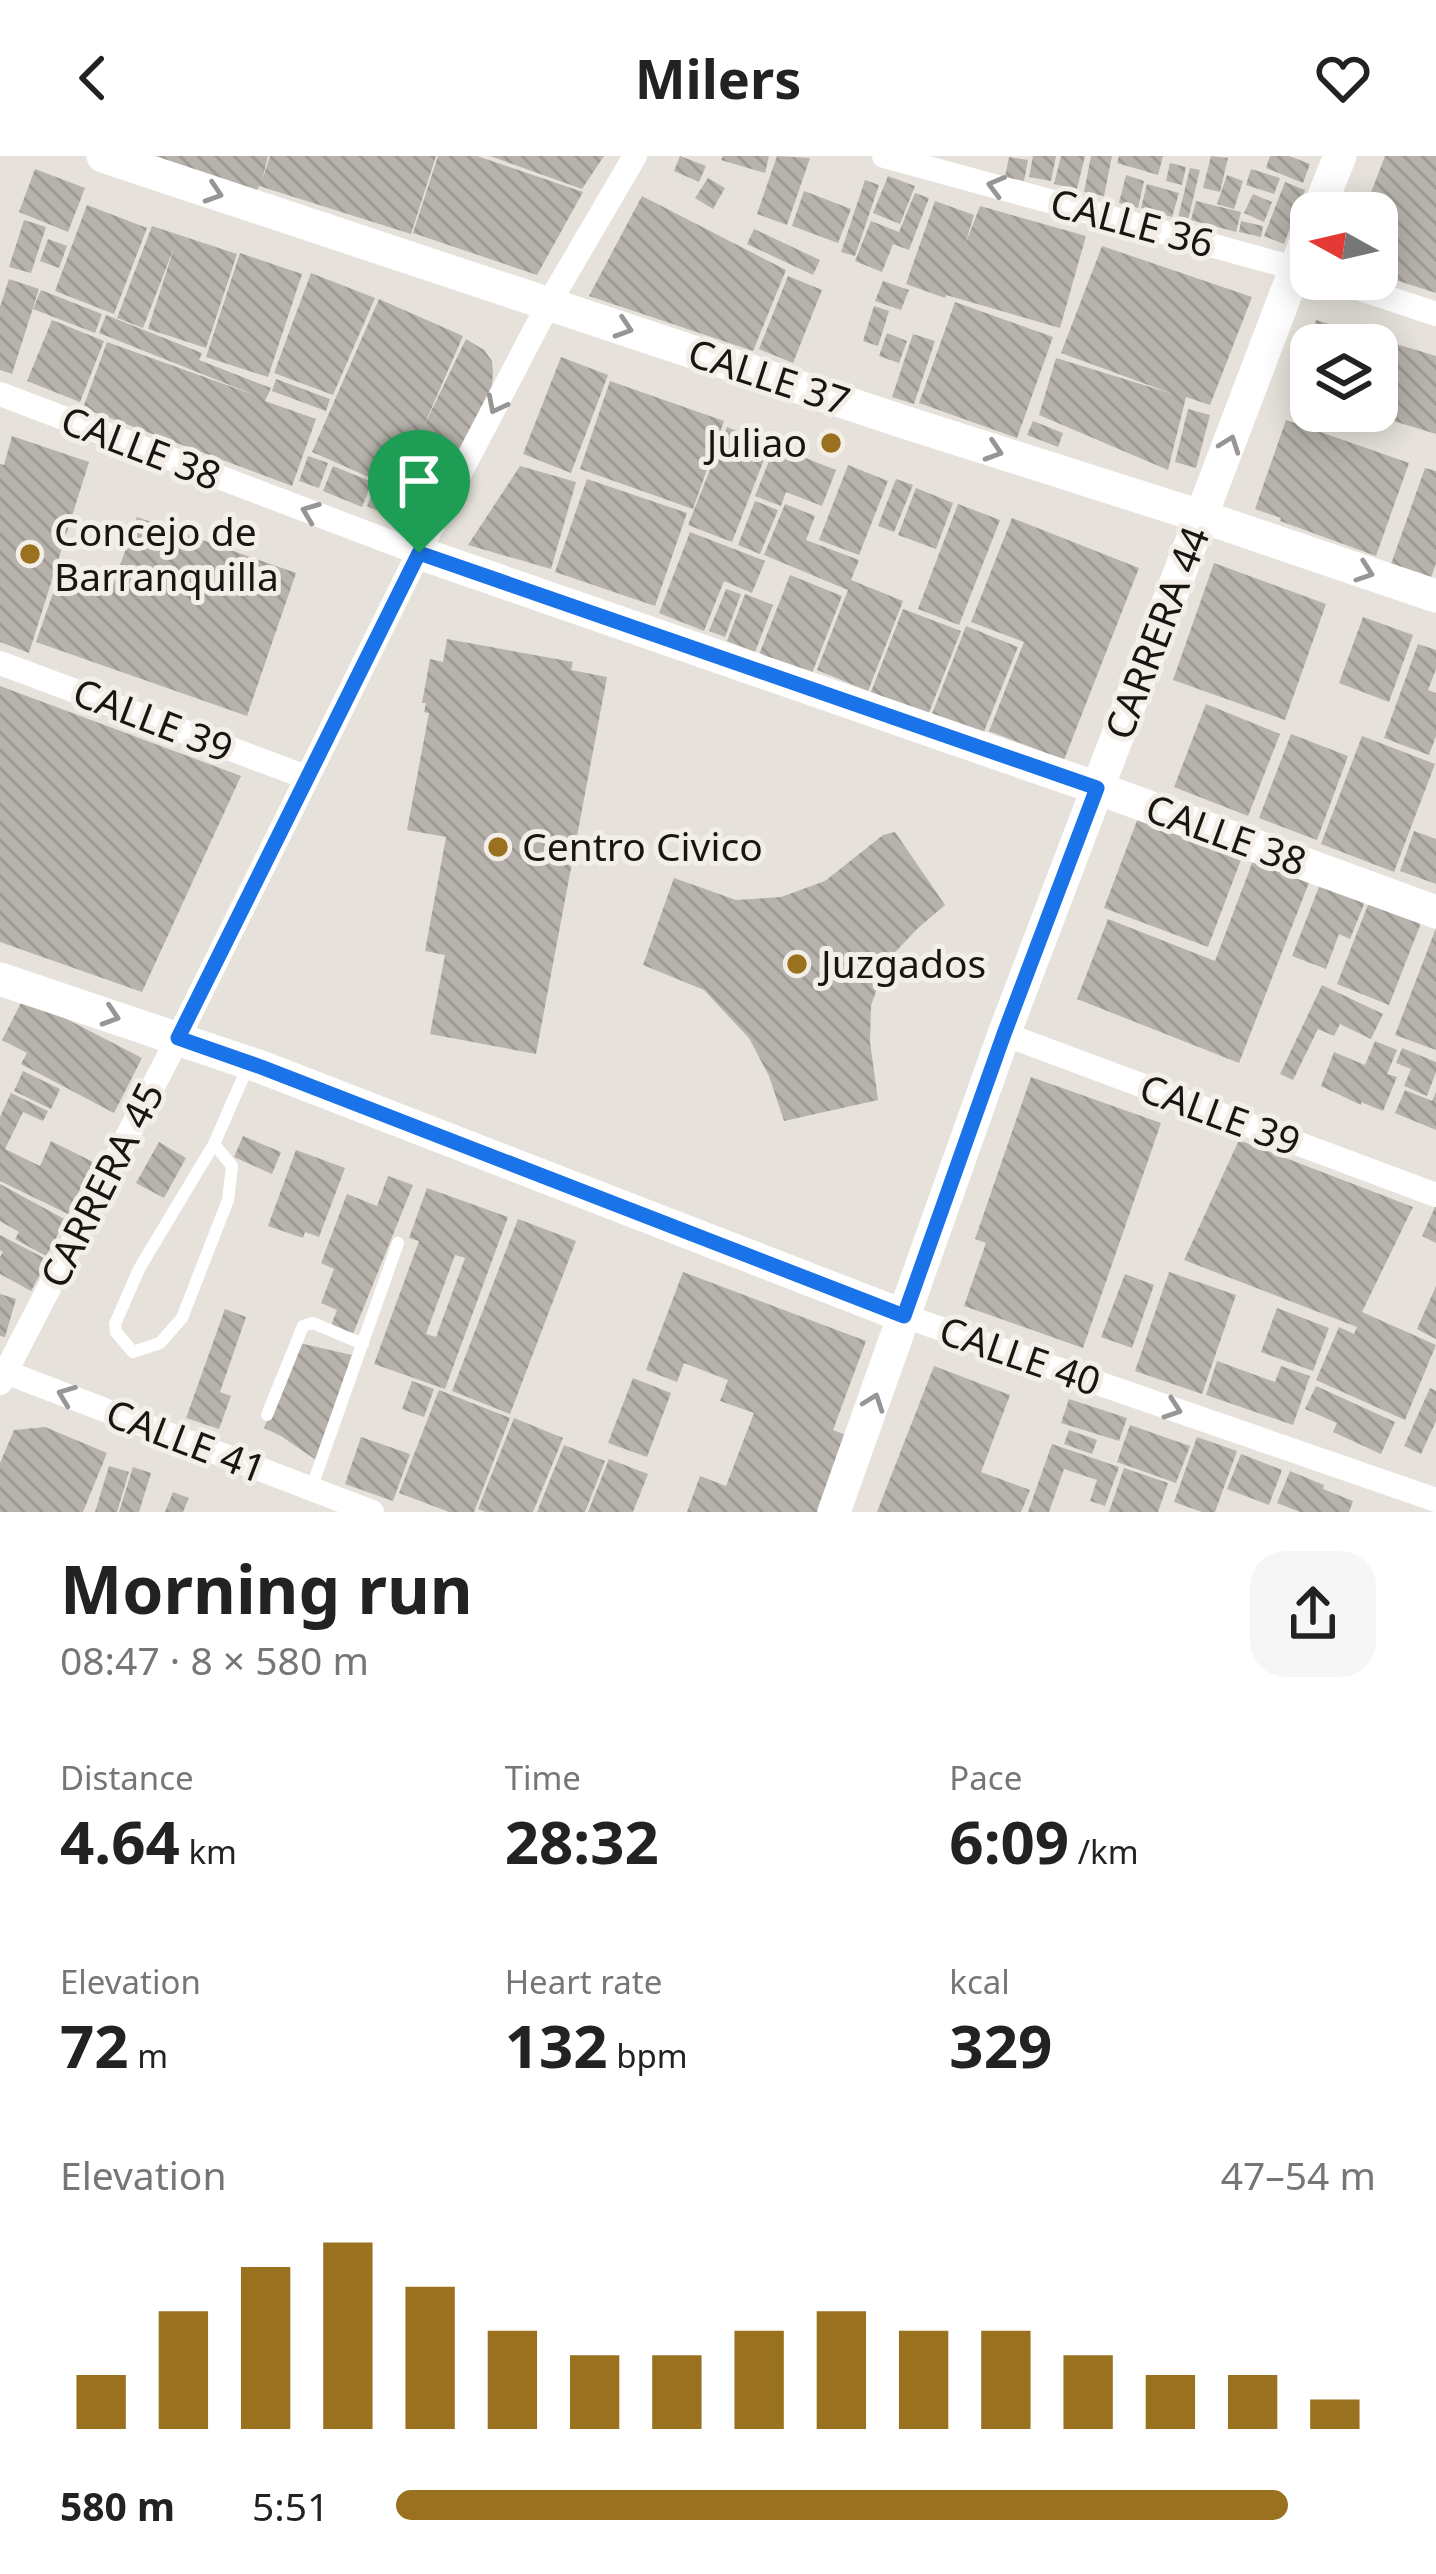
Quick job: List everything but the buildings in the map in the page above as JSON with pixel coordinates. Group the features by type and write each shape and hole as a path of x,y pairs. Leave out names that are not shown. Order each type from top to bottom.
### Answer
{"street":[{"name":"CALLE 37","path":"103,156 1436,596"},
{"name":"CARRERA 45","path":"2,1375 178,1038 419,553 549,303 635,156"},
{"name":"CALLE 36","path":"884,156 1290,266"},
{"path":"1325,192 1340,156"},
{"name":"CARRERA 44","path":"834,1512 1004,1034 1291,300"},
{"path":"1394,300 1436,314"},
{"name":"CALLE 38","path":"0,394 419,553 1097,788 1436,912"},
{"name":"CALLE 39","path":"0,663 306,777"},
{"name":"CALLE 40","path":"0,980 249,1063 904,1316 1436,1500"},
{"name":"CALLE 39","path":"1004,1034 1436,1195"},
{"name":"CALLE 41","path":"2,1375 372,1512"}],"lane":[{"path":"214,1144 232,1166 228,1201 182,1318 160,1343 133,1352 115,1324 139,1269 214,1144 249,1063"},
{"path":"311,1490 398,1243"},
{"path":"267,1415 303,1326 313,1323 363,1344"}],"place":[{"name":"Juliao","path":"831,443"},
{"name":"Concejo de Barranquilla","path":"30,554"},
{"name":"Centro Civico","path":"498,847"},
{"name":"Juzgados","path":"797,964"}],"route":[{"path":"419,553 1097,788 904,1316 178,1038 419,553"}]}
